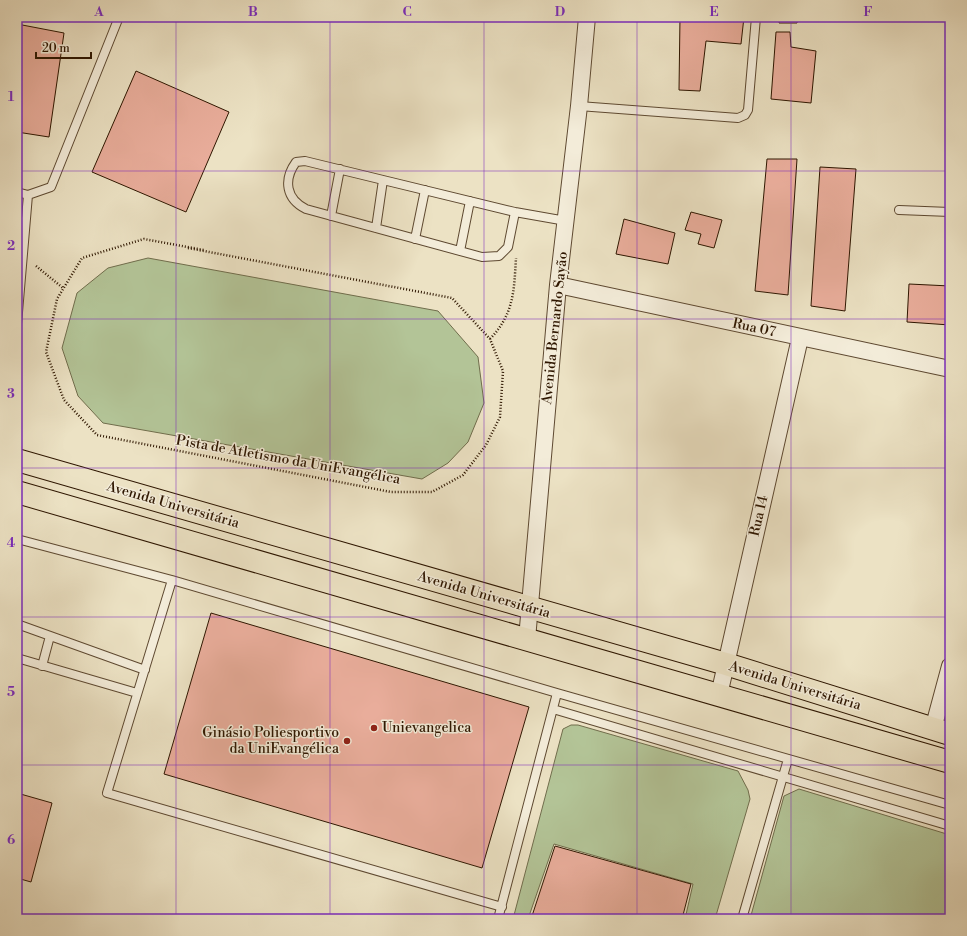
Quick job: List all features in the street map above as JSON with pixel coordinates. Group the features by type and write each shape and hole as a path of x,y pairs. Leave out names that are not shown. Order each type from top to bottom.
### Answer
{"main road":[{"name":"Avenida Universitária","path":"17,460 726,664 942,731"},
{"name":"Avenida Universitária","path":"17,492 950,762"}],"street":[{"name":"Avenida Bernardo Sayão","path":"527,639 558,285 580,106 587,17"},
{"name":"Rua 07","path":"558,285 950,369"},
{"name":"Rua 14","path":"719,695 800,338"},
{"path":"942,731 950,666"}],"lane":[{"path":"17,192 28,194 51,187 119,17"},
{"path":"580,106 738,118 745,115 748,110 756,17"},
{"path":"515,212 508,247 499,256 482,257 306,209 296,204 290,196 288,185 291,168 296,162 305,160 515,212 566,221"},
{"path":"331,216 340,169"},
{"path":"376,228 383,180"},
{"path":"415,239 425,190"},
{"path":"17,324 28,194"},
{"path":"460,251 470,201"},
{"path":"899,210 950,212"},
{"path":"17,540 172,580 557,693 950,805"},
{"path":"172,580 107,793 502,907"},
{"path":"17,624 145,670"},
{"path":"42,666 50,636"},
{"path":"17,658 138,693"},
{"path":"498,919 557,693"},
{"path":"553,709 950,826"},
{"path":"742,919 788,759"}],"path":[{"name":"Pista de Atletismo da UniEvangélica","path":"144,239 452,298 490,339 502,371 500,417 486,445 463,475 432,492 391,492 96,435 64,400 46,352 56,299 64,288 82,258 144,239"},
{"name":"Pista de Atletismo da UniEvangélica","path":"188,248 204,250"},
{"path":"490,339 501,328 508,314 513,297 516,251"},
{"path":"23,255 64,288"}],"green space":[{"path":"148,258 438,311 478,357 484,403 468,442 448,463 422,479 103,423 78,396 62,348 77,293 108,268"},
{"path":"571,725 578,725 738,771 748,790 750,799 715,919 685,919 693,884 554,844 528,919 513,919 563,729"},
{"path":"799,789 950,835 950,919 750,919 784,796"}],"building":[{"path":"680,17 744,17 741,44 706,41 700,91 679,90"},
{"path":"780,17 798,17 797,23 779,23"},
{"path":"17,24 64,33 49,137 17,132"},
{"path":"776,32 790,32 791,47 816,51 811,103 771,99"},
{"path":"136,71 229,112 186,212 92,172"},
{"path":"767,159 797,159 788,295 755,291"},
{"path":"820,167 856,169 845,311 811,306"},
{"path":"691,212 722,220 714,248 698,244 701,234 685,230"},
{"path":"624,219 675,233 668,264 616,254"},
{"path":"909,284 950,286 950,325 907,322"},
{"name":"Ginásio Poliesportivo da UniEvangélica","path":"211,613 529,707 482,868 164,774"},
{"path":"17,793 52,803 31,882 17,878"},
{"path":"555,846 691,884 682,919 531,919"}],"place":[{"name":"Unievangelica","path":"374,728"},
{"name":"Ginásio Poliesportivo da UniEvangélica","path":"347,741"}]}
